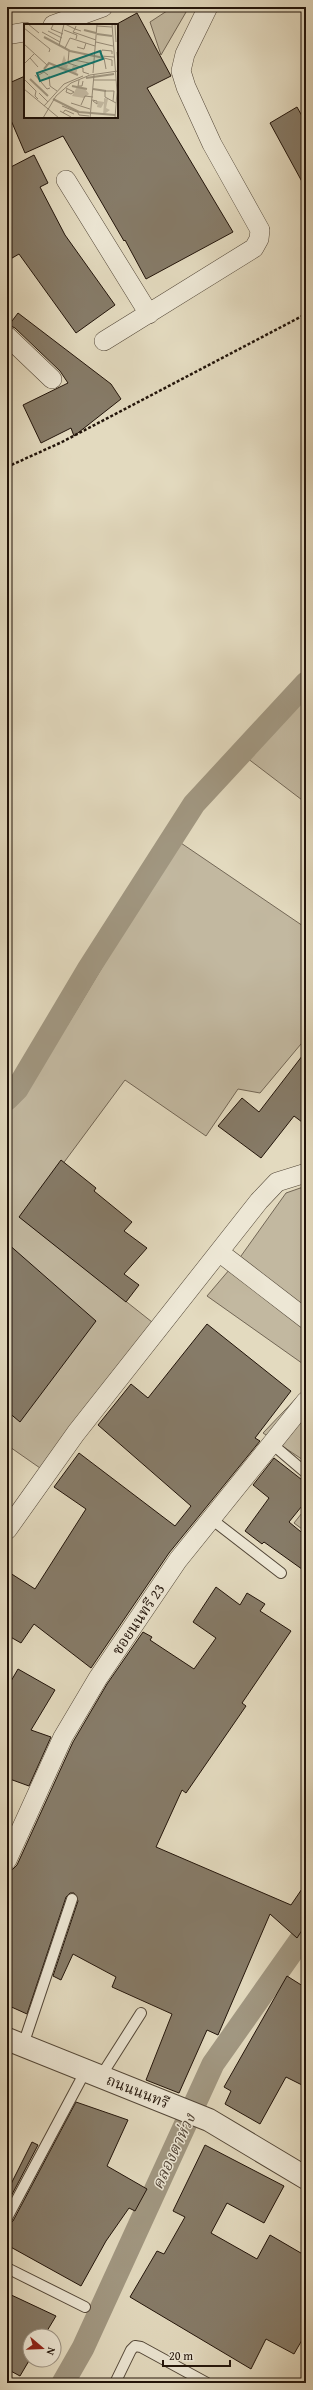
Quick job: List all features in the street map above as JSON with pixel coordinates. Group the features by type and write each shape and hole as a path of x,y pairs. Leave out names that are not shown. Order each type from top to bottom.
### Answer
{"street":[{"path":"56,24 103,7"},
{"path":"104,341 254,248 259,238 260,230 212,144 186,87 181,71 185,54 208,7"},
{"path":"7,35 24,32"},
{"path":"66,180 149,314"},
{"path":"7,336 52,379"},
{"path":"7,1530 76,1433 259,1201 277,1182 306,1173"},
{"path":"219,1252 306,1319"},
{"name":"ซอยนนทรี 23","path":"7,1860 63,1737 98,1678 178,1560 210,1518 306,1401"},
{"name":"ถนนนนทรี","path":"15,2042 209,2120 306,2178"}],"lane":[{"path":"272,1444 306,1473"},
{"path":"210,1518 282,1572"},
{"path":"15,2042 72,1899"},
{"path":"7,2218 93,2073 141,2013"},
{"path":"7,2268 85,2308"},
{"path":"115,2383 131,2350 135,2346 141,2347 208,2383"}],"path":[{"path":"7,467 62,442 306,314"}],"shaded area":[{"path":"173,7 189,7 161,55 150,22"},
{"path":"306,694 306,803 247,758"},
{"path":"178,841 306,928 306,1038 260,1093 238,1089 206,1136 125,1080 22,1219 152,1322 40,1468 7,1445 7,1108 68,1024"},
{"path":"306,1186 306,1366 207,1296 241,1256 286,1193"},
{"path":"306,1388 306,1462 263,1433"},
{"path":"306,1508 306,1532 294,1523"}],"building":[{"path":"137,13 171,76 147,88 233,232 146,279 125,240 124,241 63,136 25,153 7,111 7,84 24,76 24,118 118,118 117,24"},
{"path":"297,107 306,123 306,189 270,123"},
{"path":"34,155 48,183 40,187 65,235 115,305 76,333 19,254 7,261 7,169"},
{"path":"18,313 111,384 121,399 74,436 71,428 41,443 23,405 68,383 60,371 15,328 9,325"},
{"path":"306,1051 306,1125 294,1116 261,1158 218,1126 242,1098 259,1112"},
{"path":"61,1160 96,1188 94,1191 132,1222 124,1231 147,1248 124,1274 139,1285 126,1302 19,1217"},
{"path":"7,1243 96,1321 20,1422 7,1411"},
{"path":"207,1324 291,1391 255,1438 260,1441 169,1553 91,1668 34,1624 21,1643 7,1635 7,1571 35,1589 86,1509 54,1487 79,1453 175,1526 191,1506 98,1425 131,1384 148,1398"},
{"path":"274,1458 306,1483 306,1501 289,1522 306,1536 306,1572 264,1542 262,1544 245,1531 269,1498 253,1485"},
{"path":"216,1587 240,1605 247,1593 265,1604 260,1611 291,1631 242,1703 246,1706 186,1793 182,1790 156,1847 291,1905 306,1883 306,1924 297,1938 270,1914 218,2035 207,2030 179,2093 146,2080 172,2014 112,1987 116,1977 73,1954 61,1980 53,1976 78,1901 74,1893 70,1893 66,1897 27,2014 7,2005 7,1871 13,1869 17,1865 73,1742 107,1684 143,1632 152,1637 150,1640 194,1669 216,1638 193,1622"},
{"path":"18,1669 55,1690 31,1730 51,1737 29,1786 7,1778 7,1688"},
{"path":"287,1976 306,1988 306,2087 286,2077 260,2124 225,2104 231,2091 224,2087"},
{"path":"76,2102 128,2120 107,2166 147,2189 135,2211 129,2208 106,2241 81,2286 7,2245 7,2224 13,2221"},
{"path":"32,2142 38,2145 7,2204 7,2192"},
{"path":"205,2145 284,2186 264,2223 227,2203 211,2233 257,2259 270,2235 306,2256 306,2333 294,2354 266,2339 251,2369 130,2297 157,2251 164,2254 185,2217 173,2211"},
{"path":"7,2293 56,2316 49,2328 22,2328 22,2368 25,2368 20,2376 7,2369"}],"waterway":[{"path":"7,1099 17,1089 89,968 194,804 306,683"},
{"name":"คลองตาห่วง","path":"63,2383 83,2348 213,2064 306,1932"}]}
